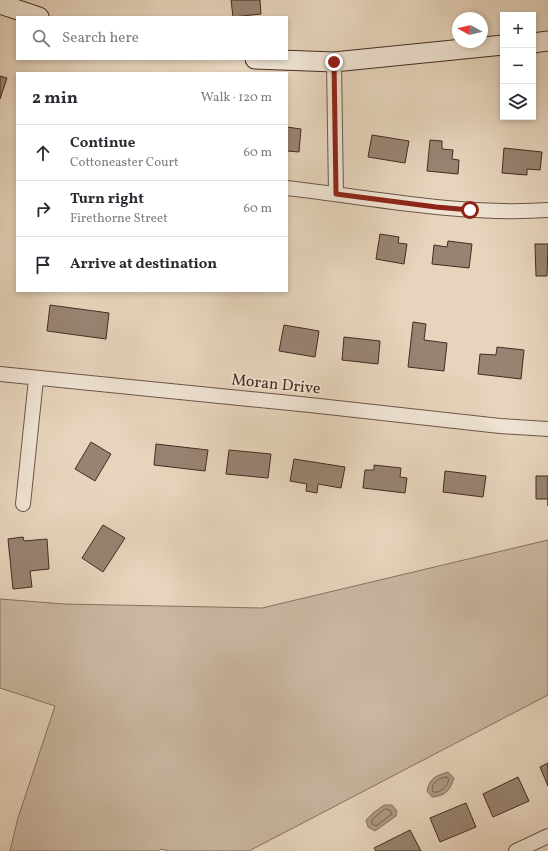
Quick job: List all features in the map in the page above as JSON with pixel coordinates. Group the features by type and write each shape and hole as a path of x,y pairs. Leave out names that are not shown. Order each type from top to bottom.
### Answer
{"street":[{"path":"0,4 36,16"},
{"path":"536,43 548,41"},
{"path":"281,60 334,62 500,45"},
{"path":"334,62 336,194"},
{"path":"288,188 464,210 526,212 548,210"},
{"name":"Moran Drive","path":"0,374 36,379 310,405 500,426 548,429"},
{"path":"22,504 36,379"},
{"path":"516,851 548,836"}],"shaded area":[{"path":"548,540 548,695 249,851 170,851 161,849 159,851 10,851 18,818 55,706 0,688 0,599 65,604 262,608"}],"water":[{"path":"448,772 454,778 451,786 444,794 432,797 427,791 428,786 434,778"},
{"path":"384,805 392,805 397,811 396,816 375,831 368,827 366,820"}],"building":[{"path":"231,0 260,0 261,14 233,16"},
{"path":"0,76 7,78 0,99"},
{"path":"288,127 301,129 299,152 288,151"},
{"path":"372,135 409,141 405,163 368,157"},
{"path":"430,140 442,141 442,149 453,150 452,159 459,160 458,174 427,171"},
{"path":"504,148 542,152 540,170 527,169 527,175 502,173"},
{"path":"380,234 399,237 398,243 407,244 404,264 376,259"},
{"path":"448,241 472,244 469,268 432,264 434,245 447,247"},
{"path":"535,244 548,244 547,276 536,276"},
{"path":"50,305 109,313 106,339 47,331"},
{"path":"413,322 426,324 424,340 447,343 444,371 408,367"},
{"path":"284,325 319,331 315,357 279,351"},
{"path":"344,337 380,341 378,364 342,360"},
{"path":"497,347 524,350 521,379 478,374 480,354 496,355"},
{"path":"91,442 111,454 95,481 75,469"},
{"path":"156,444 208,450 205,471 154,465"},
{"path":"229,450 271,454 268,478 226,474"},
{"path":"294,459 345,467 341,488 318,484 317,493 306,491 307,484 290,481"},
{"path":"374,465 401,468 400,477 407,478 405,493 363,488 365,470 374,470"},
{"path":"445,471 486,476 483,497 443,492"},
{"path":"536,476 548,476 548,499 536,499"},
{"path":"103,525 125,538 103,572 82,558"},
{"path":"23,537 24,541 47,539 49,569 30,571 32,587 13,589 8,539"},
{"path":"548,763 548,786 540,767"},
{"path":"518,777 529,801 493,817 483,794"},
{"path":"466,803 476,827 440,842 430,818"},
{"path":"410,830 421,851 376,851 374,848"}],"route":[{"path":"334,62 336,194 470,210"}]}
